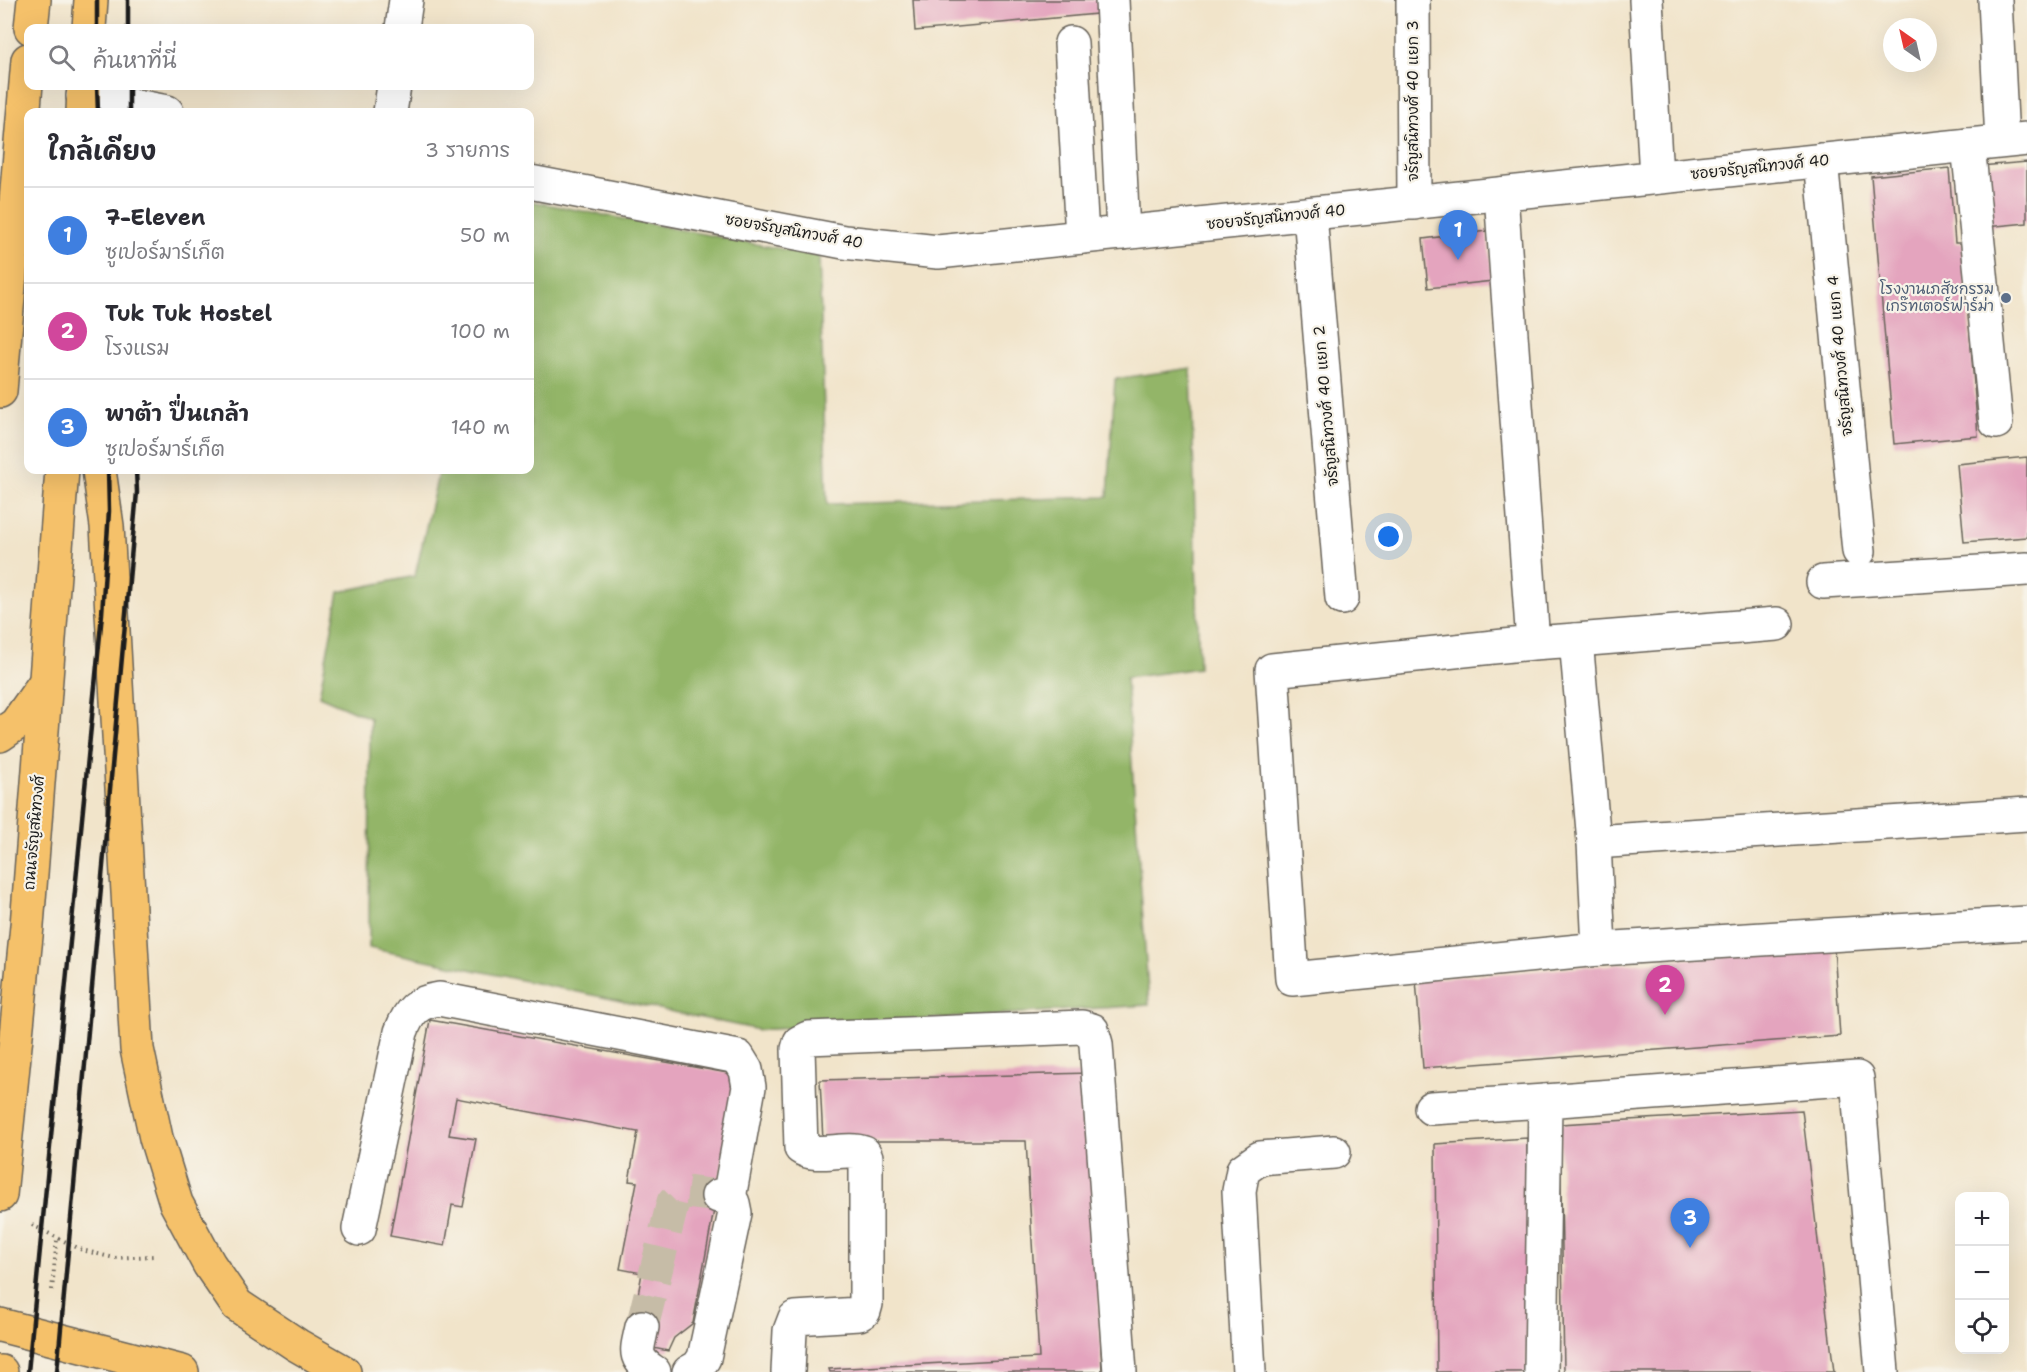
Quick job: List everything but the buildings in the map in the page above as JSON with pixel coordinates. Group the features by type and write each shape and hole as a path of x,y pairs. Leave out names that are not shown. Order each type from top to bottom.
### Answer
{"main road":[{"path":"31,24 34,0"},
{"path":"89,24 91,0"},
{"path":"0,391 25,90"},
{"name":"ถนนจรัญสนิทวงศ์","path":"0,1195 27,926 62,474"},
{"path":"100,474 107,526 136,1049 156,1138 176,1203 208,1264 237,1305 297,1345 344,1372"},
{"path":"0,735 16,723 46,681"},
{"path":"0,1325 182,1372"}],"street":[{"path":"403,24 406,0"},
{"path":"1112,0 1123,233"},
{"name":"จรัญสนิทวงศ์ 40 แยก 3","path":"1413,0 1414,203"},
{"path":"1646,0 1656,177"},
{"path":"1995,0 2014,140"},
{"path":"1071,43 1082,237"},
{"path":"391,108 393,90"},
{"path":"83,98 143,108"},
{"name":"ซอยจรัญสนิทวงศ์ 40","path":"534,183 844,242 938,252 2014,140"},
{"path":"1968,145 1996,422"},
{"name":"จรัญสนิทวงศ์ 40 แยก 4","path":"1821,160 1859,551"},
{"path":"1501,194 1533,643"},
{"name":"จรัญสนิทวงศ์ 40 แยก 2","path":"1310,214 1342,598"},
{"path":"1823,582 2027,569"},
{"path":"1777,624 1533,643 1272,670 1292,979 1599,949 2027,923"},
{"path":"1576,640 1594,842 1599,949"},
{"path":"1594,842 2027,814"},
{"path":"359,1229 401,1032 410,1014 424,1002 439,999 738,1058 746,1070 749,1088 724,1197 733,1203 735,1213 704,1358 698,1367 688,1372"},
{"path":"788,1372 790,1331 795,1318 859,1314 864,1311 866,1304 866,1157 864,1153 856,1151 808,1152 801,1148 798,1049 801,1041 820,1038 1082,1027 1092,1030 1096,1044 1120,1372"},
{"path":"1431,1108 1857,1078 1882,1372"},
{"path":"1541,1372 1545,1101"},
{"path":"1249,1372 1239,1191 1243,1170 1260,1158 1334,1152"},
{"path":"642,1327 638,1347 639,1358 641,1363 654,1372"}],"path":[{"path":"32,1226 82,1250 114,1258 154,1256"},
{"path":"52,1290 57,1238"}],"green space":[{"path":"534,202 819,256 827,504 1108,497 1115,379 1191,368 1199,668 1126,678 1149,1005 759,1030 369,948 370,718 319,696 339,592 415,576 438,474 534,474"}],"tunnel":[{"path":"642,1327 673,1202 686,1192 718,1196"}],"railway":[{"path":"97,0 97,24"},
{"path":"128,0 128,24"},
{"path":"97,90 98,108"},
{"path":"129,90 129,108"},
{"path":"28,1372 102,614 109,511 108,474"},
{"path":"57,1372 137,492 136,474"}],"place":[{"name":"7-Eleven","path":"1458,260"},
{"name":"โรงงานเภสัชกรรม เกร๊ทเตอร์ฟาร์ม่า","path":"2006,298"},
{"name":"Tuk Tuk Hostel","path":"1665,1015"},
{"name":"พาต้า ปื่นเกล้า","path":"1690,1248"}]}
